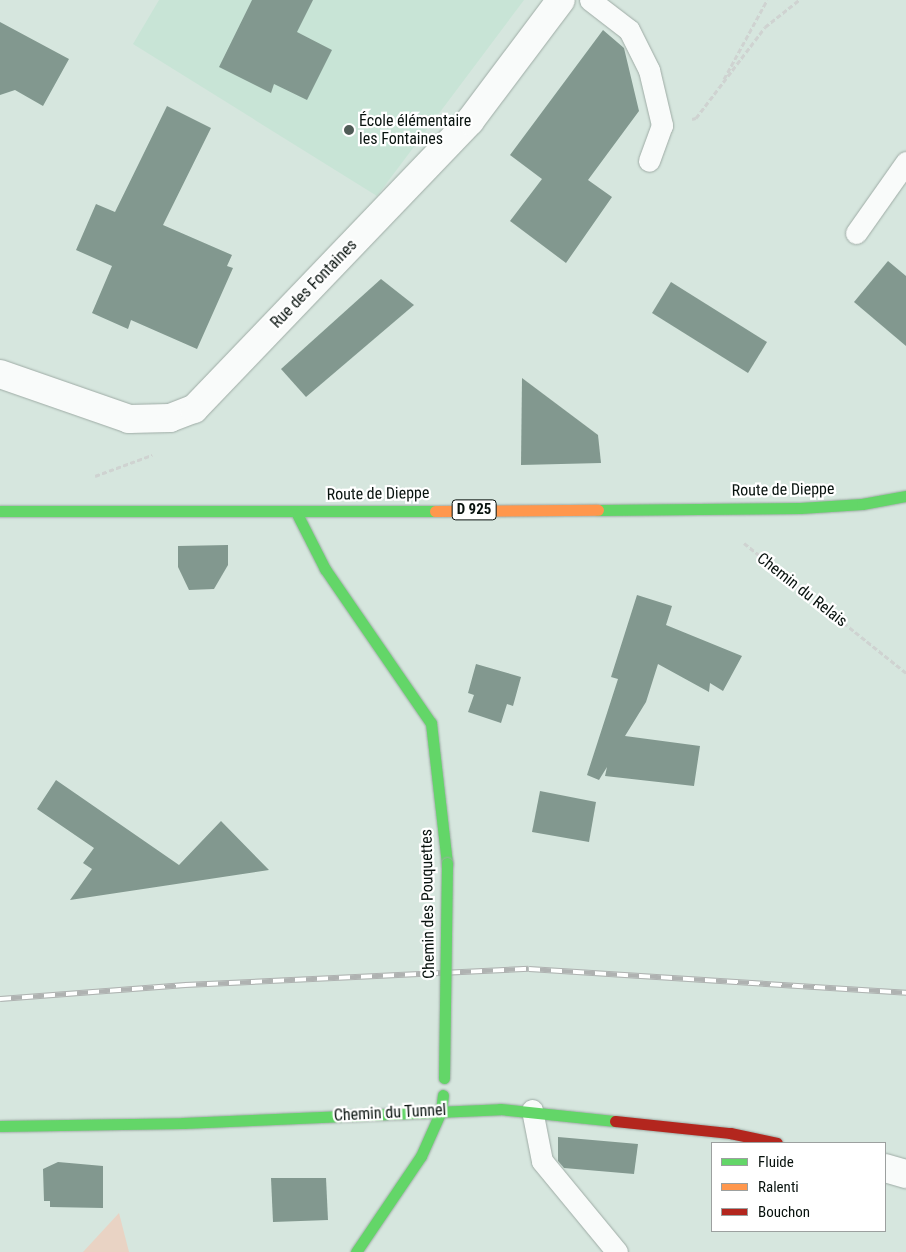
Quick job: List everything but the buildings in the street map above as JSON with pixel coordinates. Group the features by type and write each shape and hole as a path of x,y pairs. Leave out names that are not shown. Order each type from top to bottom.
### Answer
{"street":[{"name":"Rue des Fontaines","path":"0,374 129,419 170,418 194,409 470,121 561,0"},
{"name":"Route de Dieppe","path":"0,511 296,512 800,508 862,504 906,496"},
{"name":"Chemin des Pouquettes","path":"296,512 325,569 431,723 447,864 444,1078 441,1111 421,1156 356,1252"},
{"name":"Chemin du Tunnel","path":"0,1126 183,1123 441,1111 532,1110 730,1133 772,1142"},
{"path":"886,1168 906,1174"}],"lane":[{"path":"590,0 629,30 649,70 662,125 649,161"},
{"path":"856,233 906,162"},
{"path":"532,1110 542,1162 617,1252"}],"path":[{"path":"720,87 767,0"},
{"path":"662,125 696,118 765,27 799,0"},
{"path":"86,511 85,479 165,450 170,418"},
{"name":"Chemin du Relais","path":"742,542 906,673"}],"shaded area":[{"name":"École élémentaire les Fontaines","path":"159,0 524,0 377,196 133,44"},
{"path":"119,1213 129,1252 83,1252"}],"railway":[{"path":"0,999 185,985 529,969 906,993"}],"traffic: fast":[{"path":"598,510 800,508 862,504 906,496"},
{"path":"0,511 435,511"},
{"path":"296,512 325,569 431,723 447,863"},
{"path":"444,1078 447,863"},
{"path":"356,1252 421,1156 441,1111 443,1095"},
{"path":"0,1126 183,1123 500,1109 615,1121"}],"traffic: slow":[{"path":"435,511 598,510"}],"traffic: jam":[{"path":"615,1121 730,1133 772,1142"}],"place":[{"name":"École élémentaire les Fontaines","path":"349,130"}]}
